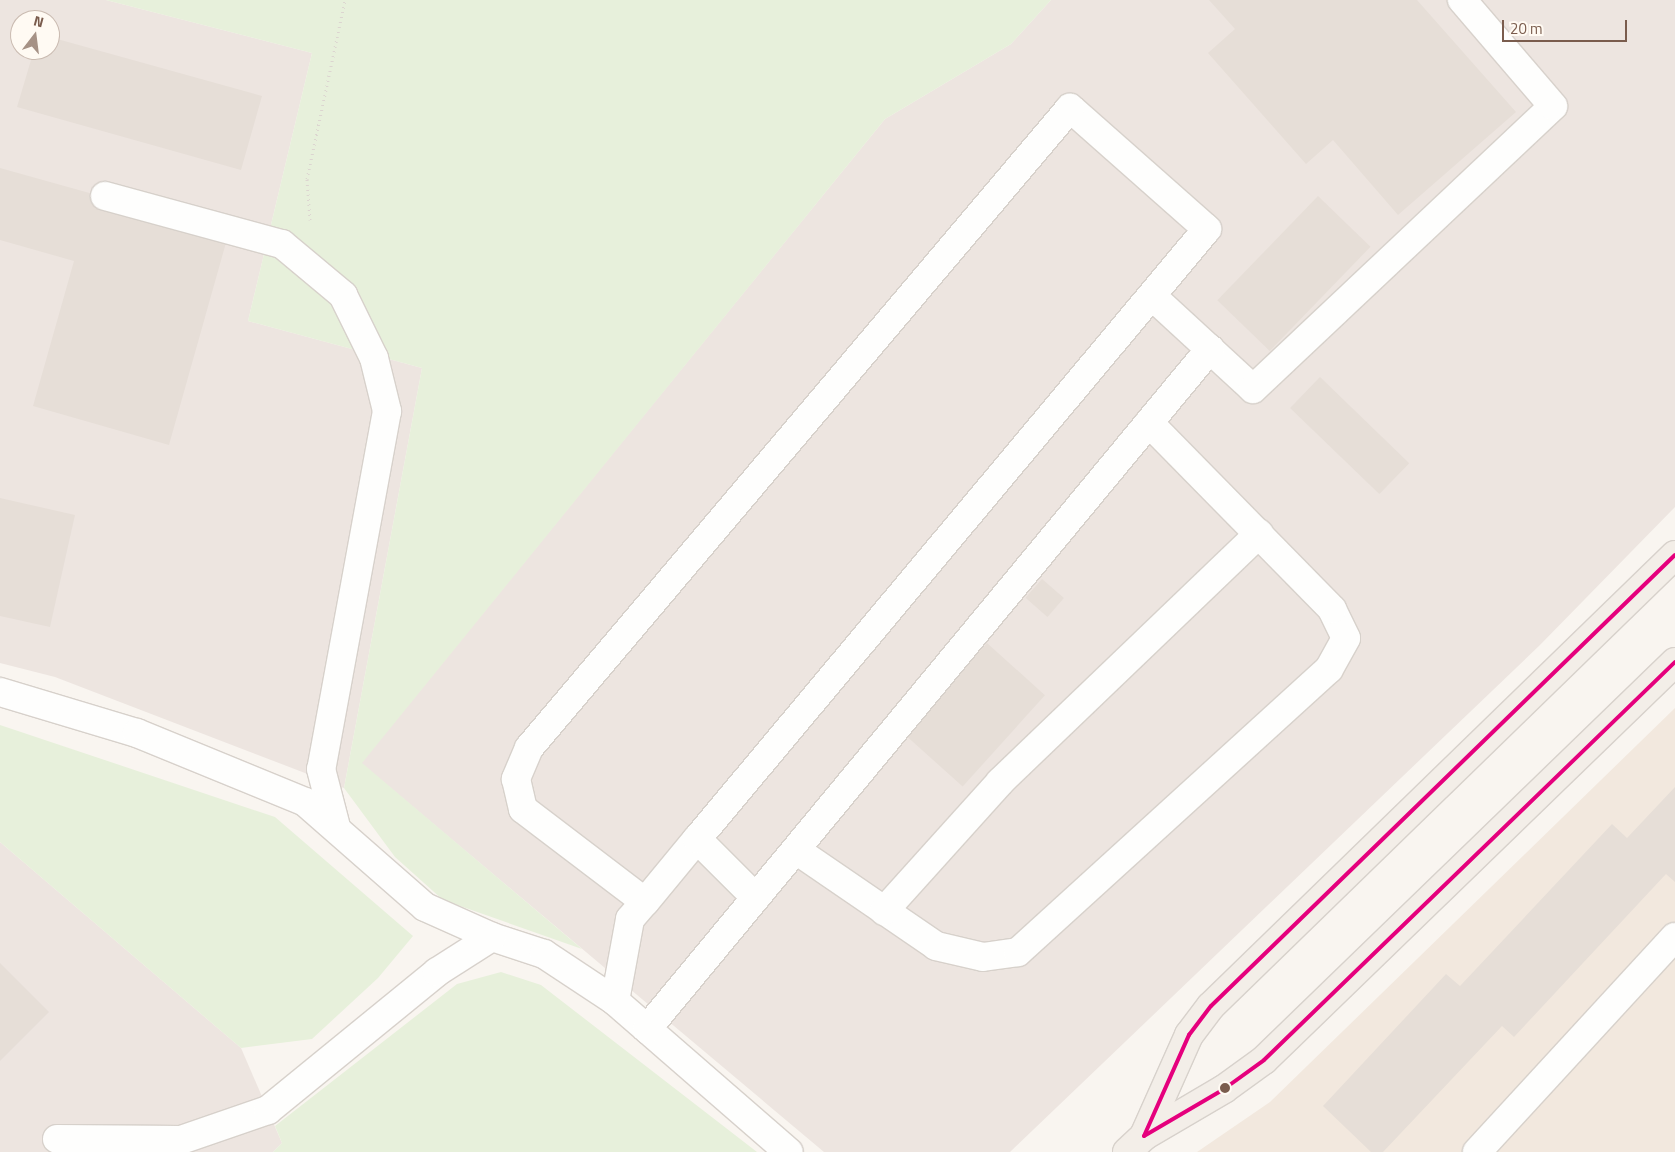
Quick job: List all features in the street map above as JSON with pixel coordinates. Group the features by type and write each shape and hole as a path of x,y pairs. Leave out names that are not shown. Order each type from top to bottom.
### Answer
{"main road":[{"path":"1135,1144 1189,1035 1210,1006 1675,555"},
{"path":"1135,1144 1224,1089 1264,1060 1675,662"}],"street":[{"path":"1152,296 1253,389 1553,106 1462,0"},
{"path":"615,1001 630,919 645,902 1208,229 1070,108 529,748 516,779 523,809 645,902"},
{"path":"105,196 282,244 343,295 374,358 387,411 321,769 336,827"},
{"path":"648,1029 1210,349"},
{"path":"796,850 936,946 983,957 1018,952 1329,669 1346,638 1332,609 1149,423"},
{"path":"884,911 1000,782 1259,534"},
{"path":"0,692 136,733 305,802 336,827 425,907 492,937 544,954 615,1001 790,1152"},
{"path":"697,839 756,898"},
{"path":"97,1152 56,1139 181,1140 268,1110 437,972 492,937"},
{"path":"1477,1152 1675,937"}],"path":[{"path":"315,271 307,179 346,0"}],"shaded area":[{"path":"0,0 106,0 312,53 248,321 422,368 344,788 55,677 0,663"},
{"path":"1051,0 1675,0 1675,507 1540,645 1010,1152 824,1152 361,763 885,119 1011,44"},
{"path":"1675,708 1675,1152 1197,1152 1270,1102"},
{"path":"0,842 241,1048 282,1143 273,1152 0,1152"}],"green space":[{"path":"106,0 1051,0 1011,44 885,119 362,763 582,949 443,900 395,857 344,788 422,368 248,321 312,53"},
{"path":"0,725 275,817 413,936 378,978 312,1039 241,1048 0,842"},
{"path":"501,972 541,985 757,1152 273,1152 282,1143 275,1126 457,984"}],"building":[{"path":"1209,0 1417,0 1516,112 1398,215 1333,140 1306,164 1208,53 1235,29"},
{"path":"60,40 262,96 241,170 17,107 31,60 60,60"},
{"path":"0,168 229,232 169,445 33,406 74,261 0,240"},
{"path":"1318,196 1371,247 1270,351 1217,300"},
{"path":"1320,377 1409,463 1379,494 1290,408"},
{"path":"0,498 75,515 50,627 0,616"},
{"path":"1042,579 1064,598 1047,617 1026,598"},
{"path":"987,643 1045,695 963,787 905,734"},
{"path":"1675,787 1675,882 1666,874 1514,1037 1502,1026 1383,1152 1371,1152 1323,1106 1446,974 1460,986 1612,824 1627,838"},
{"path":"0,963 49,1012 0,1061"}],"transit line":[{"path":"1144,1136 1189,1035 1211,1006 1675,555"},
{"path":"1144,1136 1224,1089 1264,1060 1675,662"}]}
